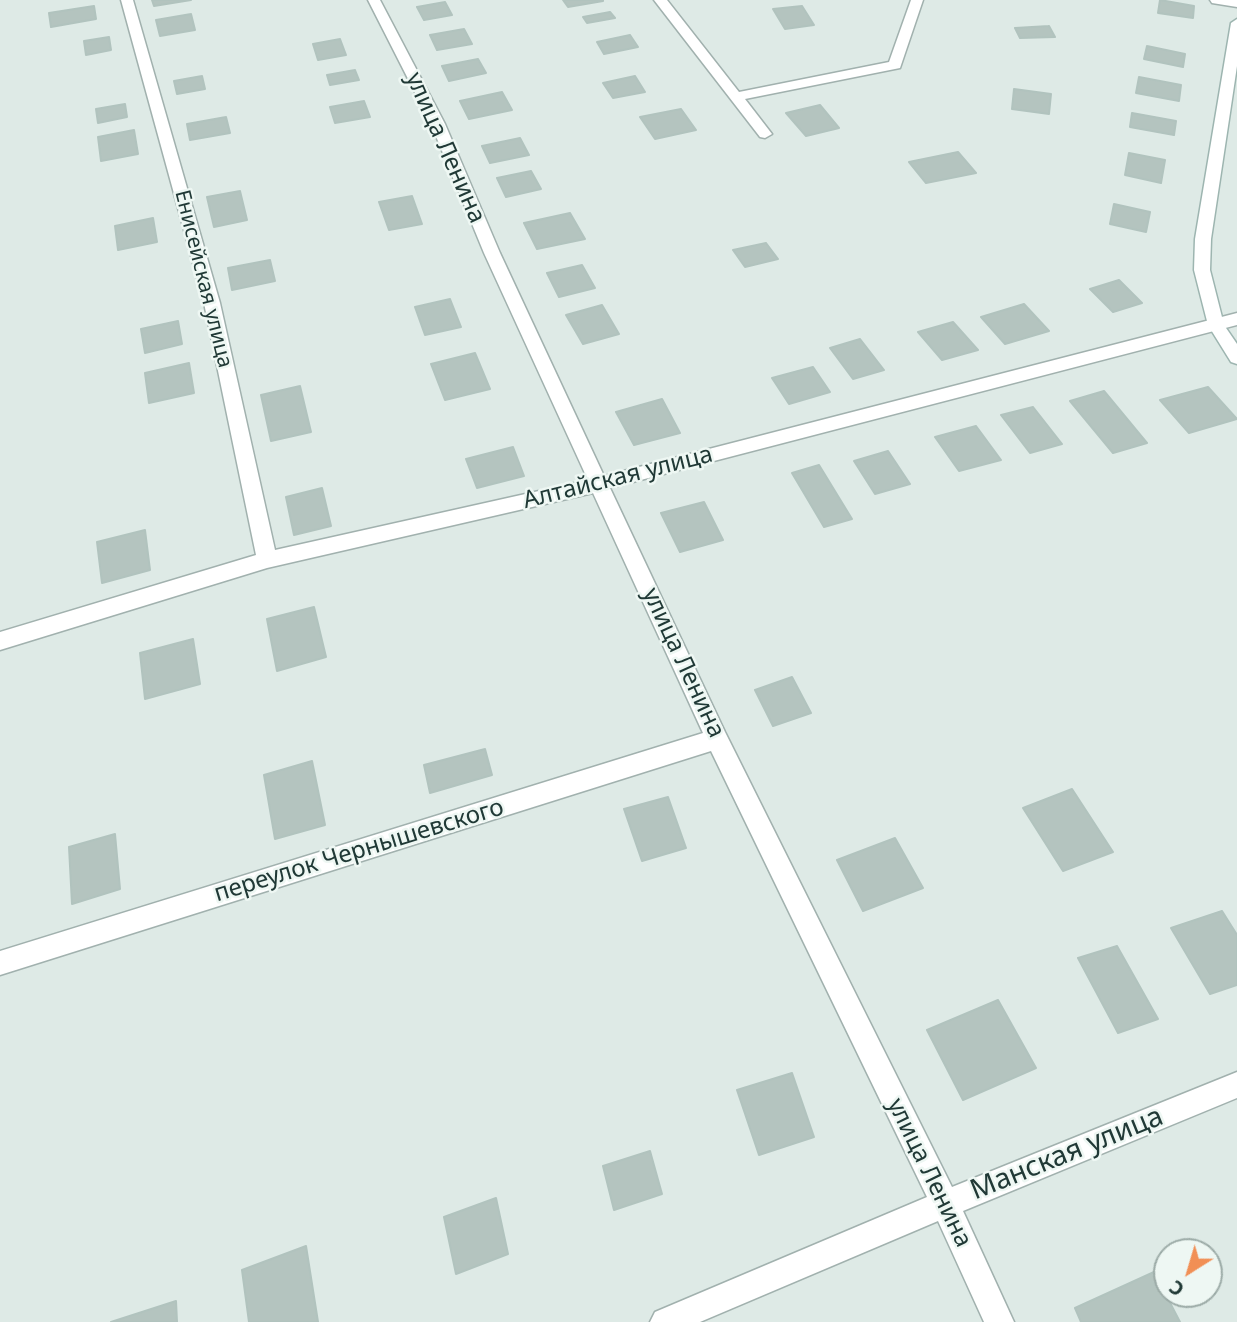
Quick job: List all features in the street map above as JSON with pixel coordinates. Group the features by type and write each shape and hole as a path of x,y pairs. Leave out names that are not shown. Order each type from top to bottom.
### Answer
{"street":[{"name":"Енисейская улица","path":"127,0 212,303 267,560"},
{"name":"улица Ленина","path":"374,0 438,124 492,253 717,739 945,1204 999,1322"},
{"path":"660,0 765,134"},
{"path":"736,97 895,65 917,0"},
{"path":"1216,0 1237,3"},
{"path":"1237,23 1203,239 1202,270 1216,325 1237,358"},
{"name":"Алтайская улица","path":"0,641 267,560 600,484 1237,319"},
{"name":"переулок Чернышевского","path":"0,963 717,739"},
{"name":"Манская улица","path":"665,1322 945,1204 1237,1086"}],"building":[{"path":"152,0 191,0 154,6"},
{"path":"563,0 603,0 603,1 568,7"},
{"path":"1160,0 1194,6 1193,18 1158,13"},
{"path":"445,2 452,15 424,20 417,7"},
{"path":"94,6 96,19 51,27 49,13"},
{"path":"802,6 814,25 785,29 773,9"},
{"path":"610,12 615,18 587,23 583,17"},
{"path":"191,14 195,30 160,36 156,20"},
{"path":"1049,26 1055,37 1020,38 1015,28"},
{"path":"464,29 472,44 437,50 430,35"},
{"path":"630,35 638,47 604,54 597,42"},
{"path":"109,37 111,50 86,55 84,41"},
{"path":"340,39 346,55 318,60 313,44"},
{"path":"1147,46 1185,54 1183,67 1144,59"},
{"path":"478,59 486,73 449,81 442,66"},
{"path":"355,70 359,80 330,85 327,75"},
{"path":"202,76 205,89 177,94 174,81"},
{"path":"635,76 645,92 613,98 603,83"},
{"path":"1139,77 1181,85 1179,101 1136,93"},
{"path":"1014,89 1051,94 1049,114 1012,109"},
{"path":"502,92 512,110 469,119 460,101"},
{"path":"364,101 370,117 335,123 330,107"},
{"path":"125,104 127,117 98,123 96,109"},
{"path":"820,105 839,128 806,136 786,113"},
{"path":"681,109 696,130 655,139 640,117"},
{"path":"1132,113 1176,121 1174,135 1130,127"},
{"path":"226,117 230,133 190,140 187,124"},
{"path":"134,130 138,154 101,161 98,137"},
{"path":"520,138 529,155 490,163 482,146"},
{"path":"958,152 976,173 926,183 909,162"},
{"path":"1129,153 1165,160 1161,183 1125,175"},
{"path":"531,171 541,189 506,197 497,178"},
{"path":"240,191 247,220 214,227 207,197"},
{"path":"412,196 422,224 389,230 379,202"},
{"path":"1114,204 1150,212 1146,232 1110,224"},
{"path":"570,213 585,239 537,249 524,223"},
{"path":"153,218 157,242 118,250 115,226"},
{"path":"766,243 778,259 745,267 733,250"},
{"path":"270,260 275,281 232,290 228,268"},
{"path":"582,265 595,288 559,297 547,273"},
{"path":"1119,280 1142,303 1113,312 1090,289"},
{"path":"450,299 461,327 425,335 415,307"},
{"path":"1024,304 1049,331 1005,344 981,317"},
{"path":"602,305 619,334 583,344 566,315"},
{"path":"178,321 182,344 145,353 141,329"},
{"path":"953,322 978,350 942,360 918,332"},
{"path":"860,339 884,370 853,379 830,348"},
{"path":"475,353 490,389 445,400 431,364"},
{"path":"189,363 194,393 149,403 145,373"},
{"path":"813,367 830,392 789,404 772,378"},
{"path":"300,386 311,432 271,441 261,395"},
{"path":"1208,387 1237,419 1189,433 1160,400"},
{"path":"1104,391 1147,443 1113,453 1070,401"},
{"path":"662,399 680,433 634,445 616,412"},
{"path":"1033,407 1062,444 1030,453 1001,415"},
{"path":"976,426 1001,460 959,471 935,437"},
{"path":"513,447 524,476 477,488 466,459"},
{"path":"888,451 910,484 875,494 854,461"},
{"path":"819,465 852,519 824,527 792,473"},
{"path":"322,488 331,526 294,535 286,497"},
{"path":"704,502 723,540 680,552 661,513"},
{"path":"145,530 150,570 102,583 97,542"},
{"path":"314,607 326,657 277,671 267,619"},
{"path":"193,639 200,684 145,699 140,653"},
{"path":"792,677 811,713 773,726 755,690"},
{"path":"485,749 492,775 430,793 424,765"},
{"path":"312,761 325,825 275,839 264,775"},
{"path":"1072,789 1113,852 1063,871 1023,808"},
{"path":"668,797 686,848 642,861 624,809"},
{"path":"115,834 120,889 72,904 69,847"},
{"path":"895,838 923,888 863,911 837,860"},
{"path":"1222,911 1237,935 1237,985 1210,994 1171,928"},
{"path":"1117,946 1158,1019 1118,1033 1078,958"},
{"path":"998,1000 1036,1068 963,1100 927,1030"},
{"path":"792,1073 814,1137 759,1155 737,1090"},
{"path":"650,1151 662,1194 614,1210 603,1166"},
{"path":"496,1198 508,1254 456,1274 444,1217"},
{"path":"306,1246 318,1322 249,1322 242,1270"},
{"path":"1153,1272 1153,1308 1173,1308 1180,1322 1081,1322 1075,1308"},
{"path":"176,1301 177,1322 111,1322"}]}
